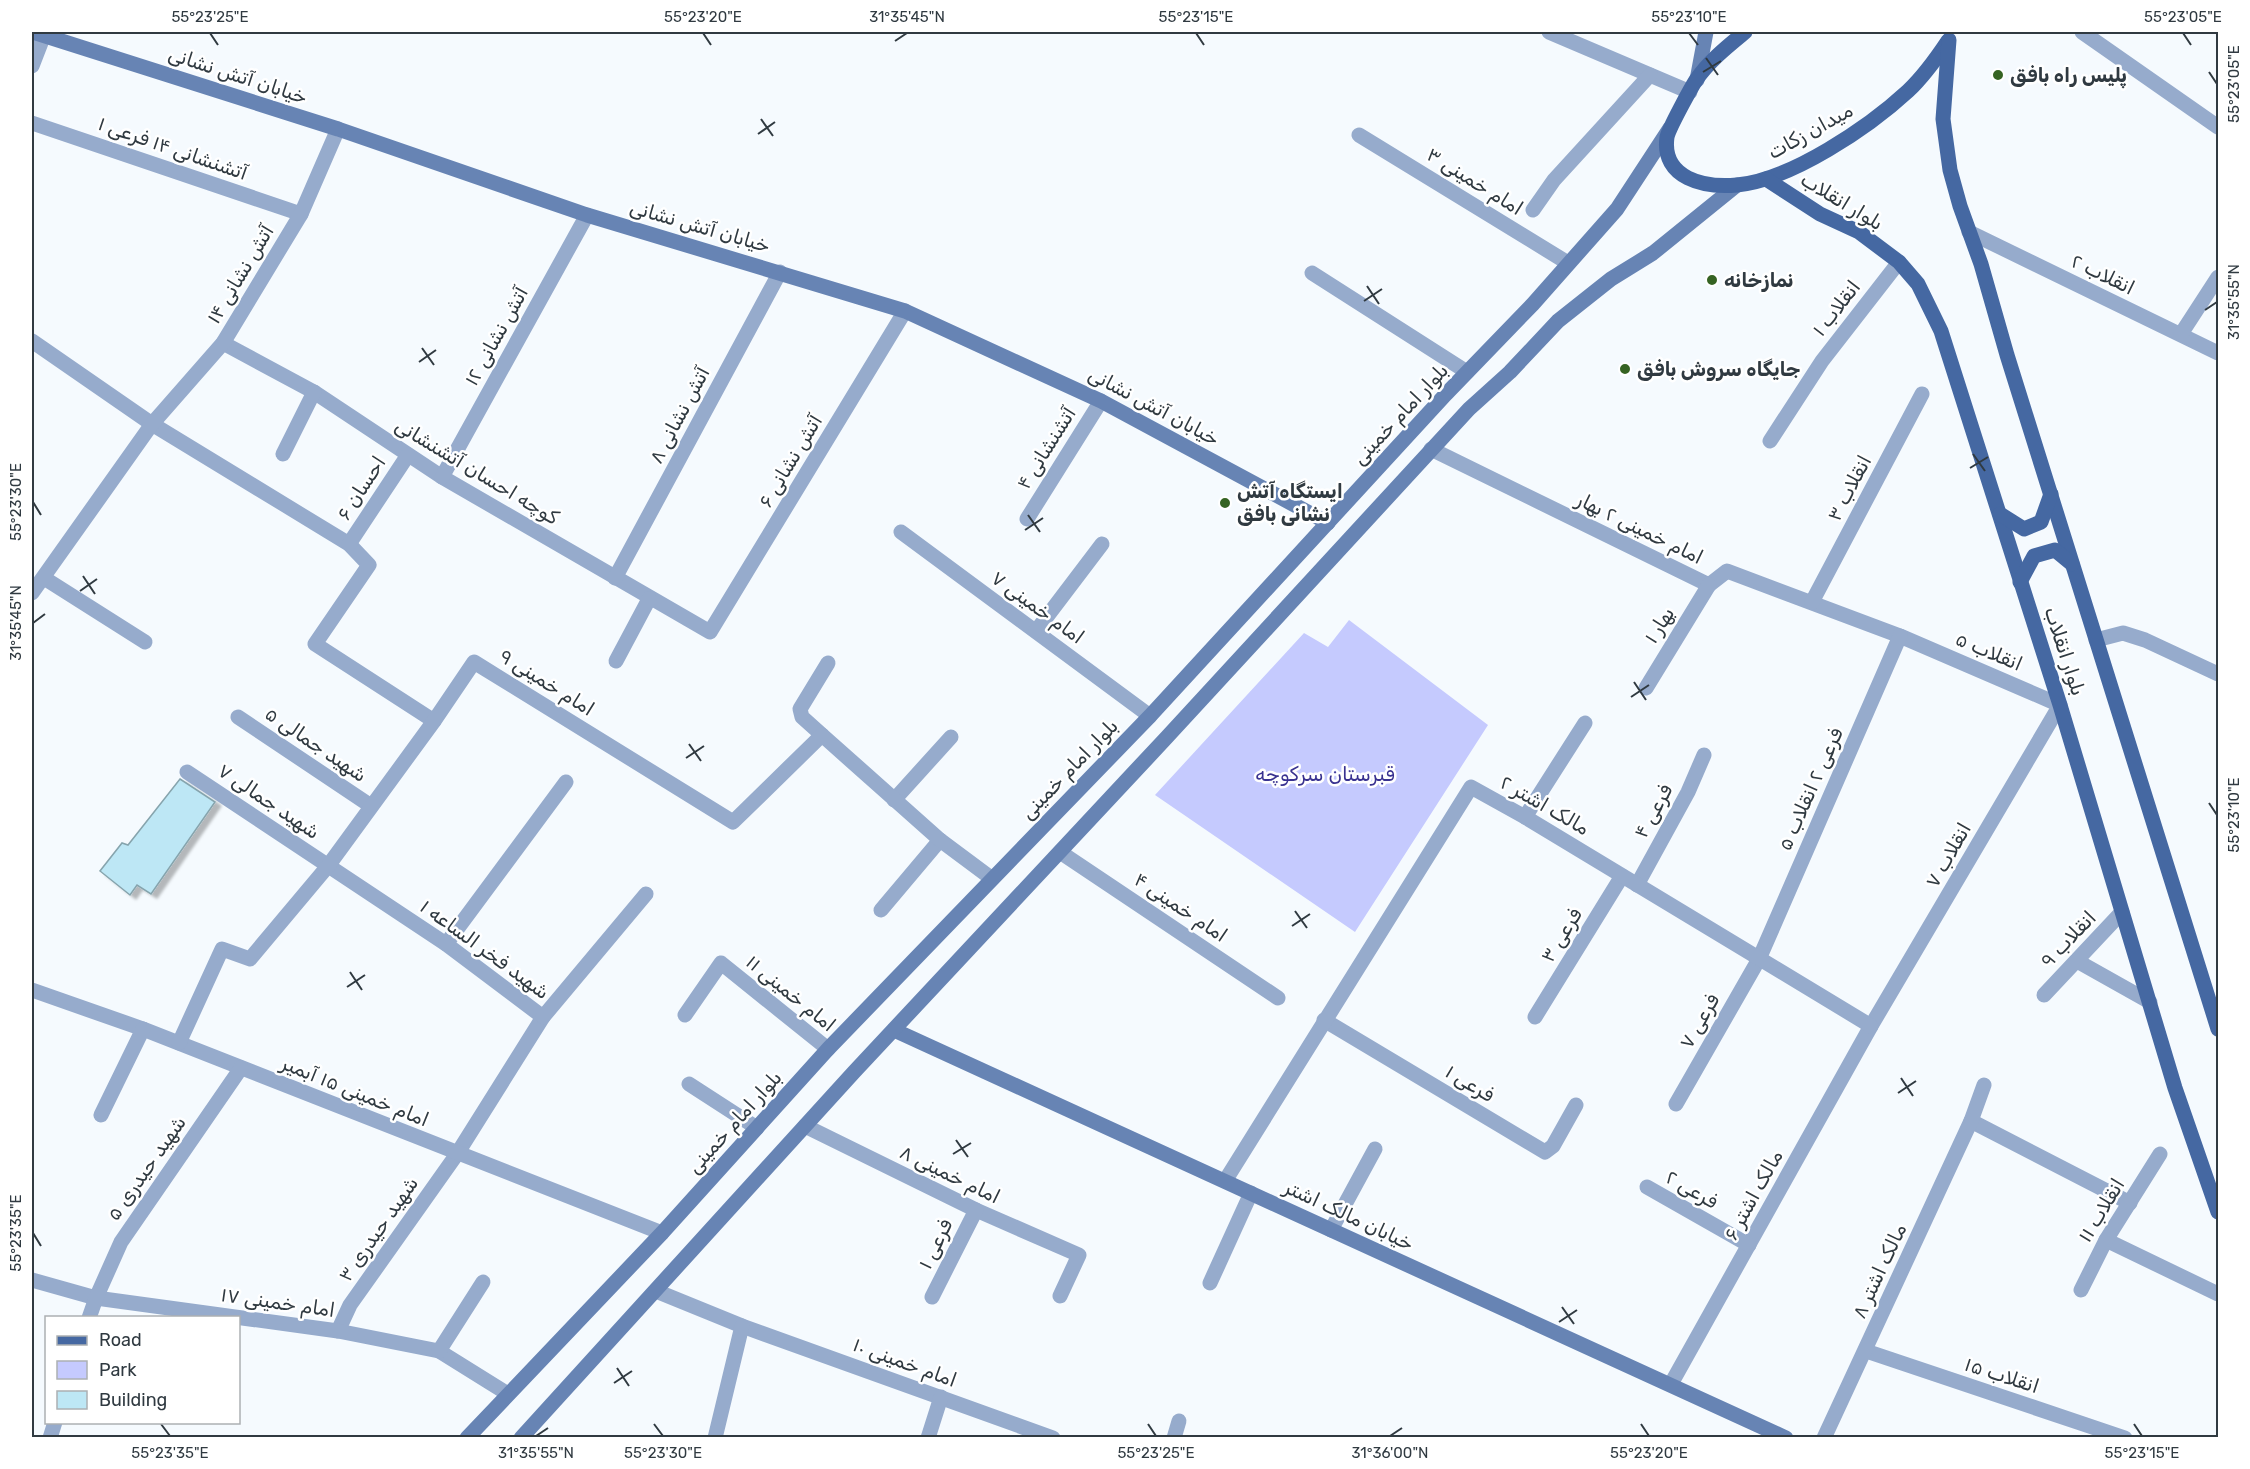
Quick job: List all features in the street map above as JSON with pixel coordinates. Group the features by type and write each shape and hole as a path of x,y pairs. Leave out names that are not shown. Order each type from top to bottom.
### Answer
{"main road":[{"path":"1693,86 1706,32"},
{"name":"میدان زکات","path":"1745,32 1723,50 1693,86 1667,136 1669,158 1680,174 1701,184 1737,185 1766,179 1838,143 1876,118 1909,90 1952,36"},
{"name":"خیابان آتش نشانی","path":"39,33 338,129 588,215 905,311 1101,400 1328,523"},
{"name":"بلوار انقلاب","path":"1952,36 1943,119 1950,170 1969,232 1982,264 2007,355 2096,640 2215,1004 2218,1029"},
{"name":"بلوار امام خمینی","path":"467,1437 662,1233 828,1049 1150,716 1467,372 1533,304 1617,209 1680,113"},
{"name":"بلوار انقلاب","path":"1766,179 1820,214 1859,232 1899,261 1918,284 1941,331 2060,705 2175,1088 2218,1212"},
{"path":"521,1437 805,1126 1469,409 1510,372 1558,321 1611,279 1653,253 1737,185"},
{"path":"2000,514 2024,529 2041,522 2050,494"},
{"path":"2020,582 2034,556 2055,550 2072,564"},
{"path":"1236,623 1236,633 1243,642 1259,637"},
{"path":"1190,673 1203,674 1209,680 1205,696"},
{"name":"خیابان مالک اشتر","path":"894,1030 1786,1437"}],"street":[{"path":"1549,32 1650,75 1693,86"},
{"path":"2082,32 2218,127"},
{"path":"32,66 39,33"},
{"path":"1533,210 1554,180 1650,75"},
{"name":"آتشنشانی ۱۴ فرعی ۱","path":"32,123 301,214"},
{"name":"آتش نشانی ۱۴","path":"32,593 152,424 224,342 301,214 338,129"},
{"name":"امام خمینی ۳","path":"1359,135 1568,263"},
{"name":"آتش نشانی ۱۲","path":"442,477 588,215"},
{"name":"انقلاب ۲","path":"1969,232 2218,353"},
{"name":"انقلاب ۱","path":"1770,441 1822,361 1899,261"},
{"name":"آتش نشانی ۸","path":"615,578 780,272"},
{"path":"1312,273 1467,372"},
{"path":"2181,334 2218,277"},
{"name":"آتش نشانی ۶","path":"710,632 905,311"},
{"path":"32,341 152,424 349,544 369,565 315,644 434,721"},
{"name":"کوچه احسان آتشنشانی","path":"224,342 314,392 442,477 649,599 710,632"},
{"path":"283,454 314,392"},
{"name":"انقلاب ۳","path":"1812,602 1922,394"},
{"name":"آتشنشانی ۴","path":"1026,519 1101,400"},
{"name":"امام خمینی ۲ بهار","path":"1431,449 1709,585 1727,571 1900,636"},
{"name":"احسان ۶","path":"349,544 408,455"},
{"name":"امام خمینی ۷","path":"901,532 1150,716"},
{"path":"1036,631 1102,544"},
{"path":"44,578 145,642"},
{"name":"بهار ۱","path":"1646,688 1709,585"},
{"path":"616,661 649,599"},
{"path":"2096,640 2123,633 2145,640 2218,674"},
{"name":"انقلاب ۵","path":"1900,636 2060,705"},
{"name":"فرعی ۲ انقلاب ۵","path":"1759,959 1900,636"},
{"name":"امام خمینی ۹","path":"179,1043 222,950 250,959 328,866 434,721 474,662 733,822 822,735"},
{"path":"828,663 800,709 802,717 940,840 991,879"},
{"name":"انقلاب ۷","path":"1871,1026 2060,705"},
{"name":"شهید جمالی ۵","path":"238,717 371,806"},
{"path":"1525,817 1585,723"},
{"path":"894,800 951,737"},
{"name":"فرعی ۴","path":"1636,885 1688,792 1704,755"},
{"name":"شهید جمالی ۷","path":"187,771 328,866"},
{"path":"446,944 566,782"},
{"name":"مالک اشتر ۲","path":"1225,1181 1471,787 1525,817 1871,1026"},
{"path":"881,910 940,840"},
{"name":"امام خمینی ۴","path":"1060,852 1278,998"},
{"name":"شهید فخر الساعه ۱","path":"328,866 446,944 543,1017 457,1154"},
{"name":"فرعی ۳","path":"1535,1017 1622,876"},
{"path":"543,1017 646,894"},
{"name":"انقلاب ۹","path":"2044,995 2122,912"},
{"name":"فرعی ۷","path":"1676,1104 1759,959"},
{"path":"2077,961 2150,1002"},
{"name":"امام خمینی ۱۱","path":"685,1015 721,963 828,1049"},
{"name":"امام خمینی ۱۵ آبمیر","path":"32,990 143,1029 662,1233"},
{"name":"فرعی ۱","path":"1324,1020 1545,1152 1553,1146 1576,1105"},
{"name":"مالک اشتر ۶","path":"1671,1384 1871,1026"},
{"path":"101,1116 143,1029"},
{"name":"شهید حیدری ۵","path":"89,1316 121,1242 241,1068"},
{"path":"689,1084 757,1128"},
{"name":"مالک اشتر ۸","path":"1824,1437 1866,1351 1971,1121 1984,1085"},
{"path":"1971,1121 2130,1203"},
{"name":"امام خمینی ۸","path":"805,1126 976,1210 1079,1255 1060,1296"},
{"path":"1332,1230 1375,1149"},
{"name":"شهید حیدری ۳","path":"338,1331 359,1292 457,1154"},
{"name":"انقلاب ۱۱","path":"2080,1290 2106,1240 2160,1154"},
{"name":"فرعی ۲","path":"1647,1187 1749,1245"},
{"path":"1210,1284 1251,1193"},
{"name":"فرعی ۱","path":"932,1298 976,1210"},
{"path":"2106,1240 2218,1294"},
{"name":"امام خمینی ۱۷","path":"32,1280 96,1298 228,1316"},
{"path":"439,1352 483,1282"},
{"name":"امام خمینی ۱۰","path":"656,1291 742,1326 1053,1437"},
{"name":"امام خمینی ۱۷","path":"240,1318 338,1331 439,1352 508,1394"},
{"path":"715,1437 742,1326"},
{"name":"انقلاب ۱۵","path":"1866,1351 2125,1437"},
{"path":"928,1437 941,1397"},
{"path":"1174,1437 1179,1421"}],"green space":[{"name":"قبرستان سرکوچه","path":"1349,620 1488,725 1355,932 1155,795 1304,633 1328,647"}],"building":[{"path":"180,779 215,802 151,894 137,885 130,895 100,871 122,843 128,845"}],"place":[{"name":"پلیس راه بافق","path":"1998,75"},
{"name":"نمازخانه","path":"1712,280"},
{"name":"جایگاه سروش بافق","path":"1625,369"},
{"name":"ایستگاه آتش نشانی بافق","path":"1225,503"}]}
